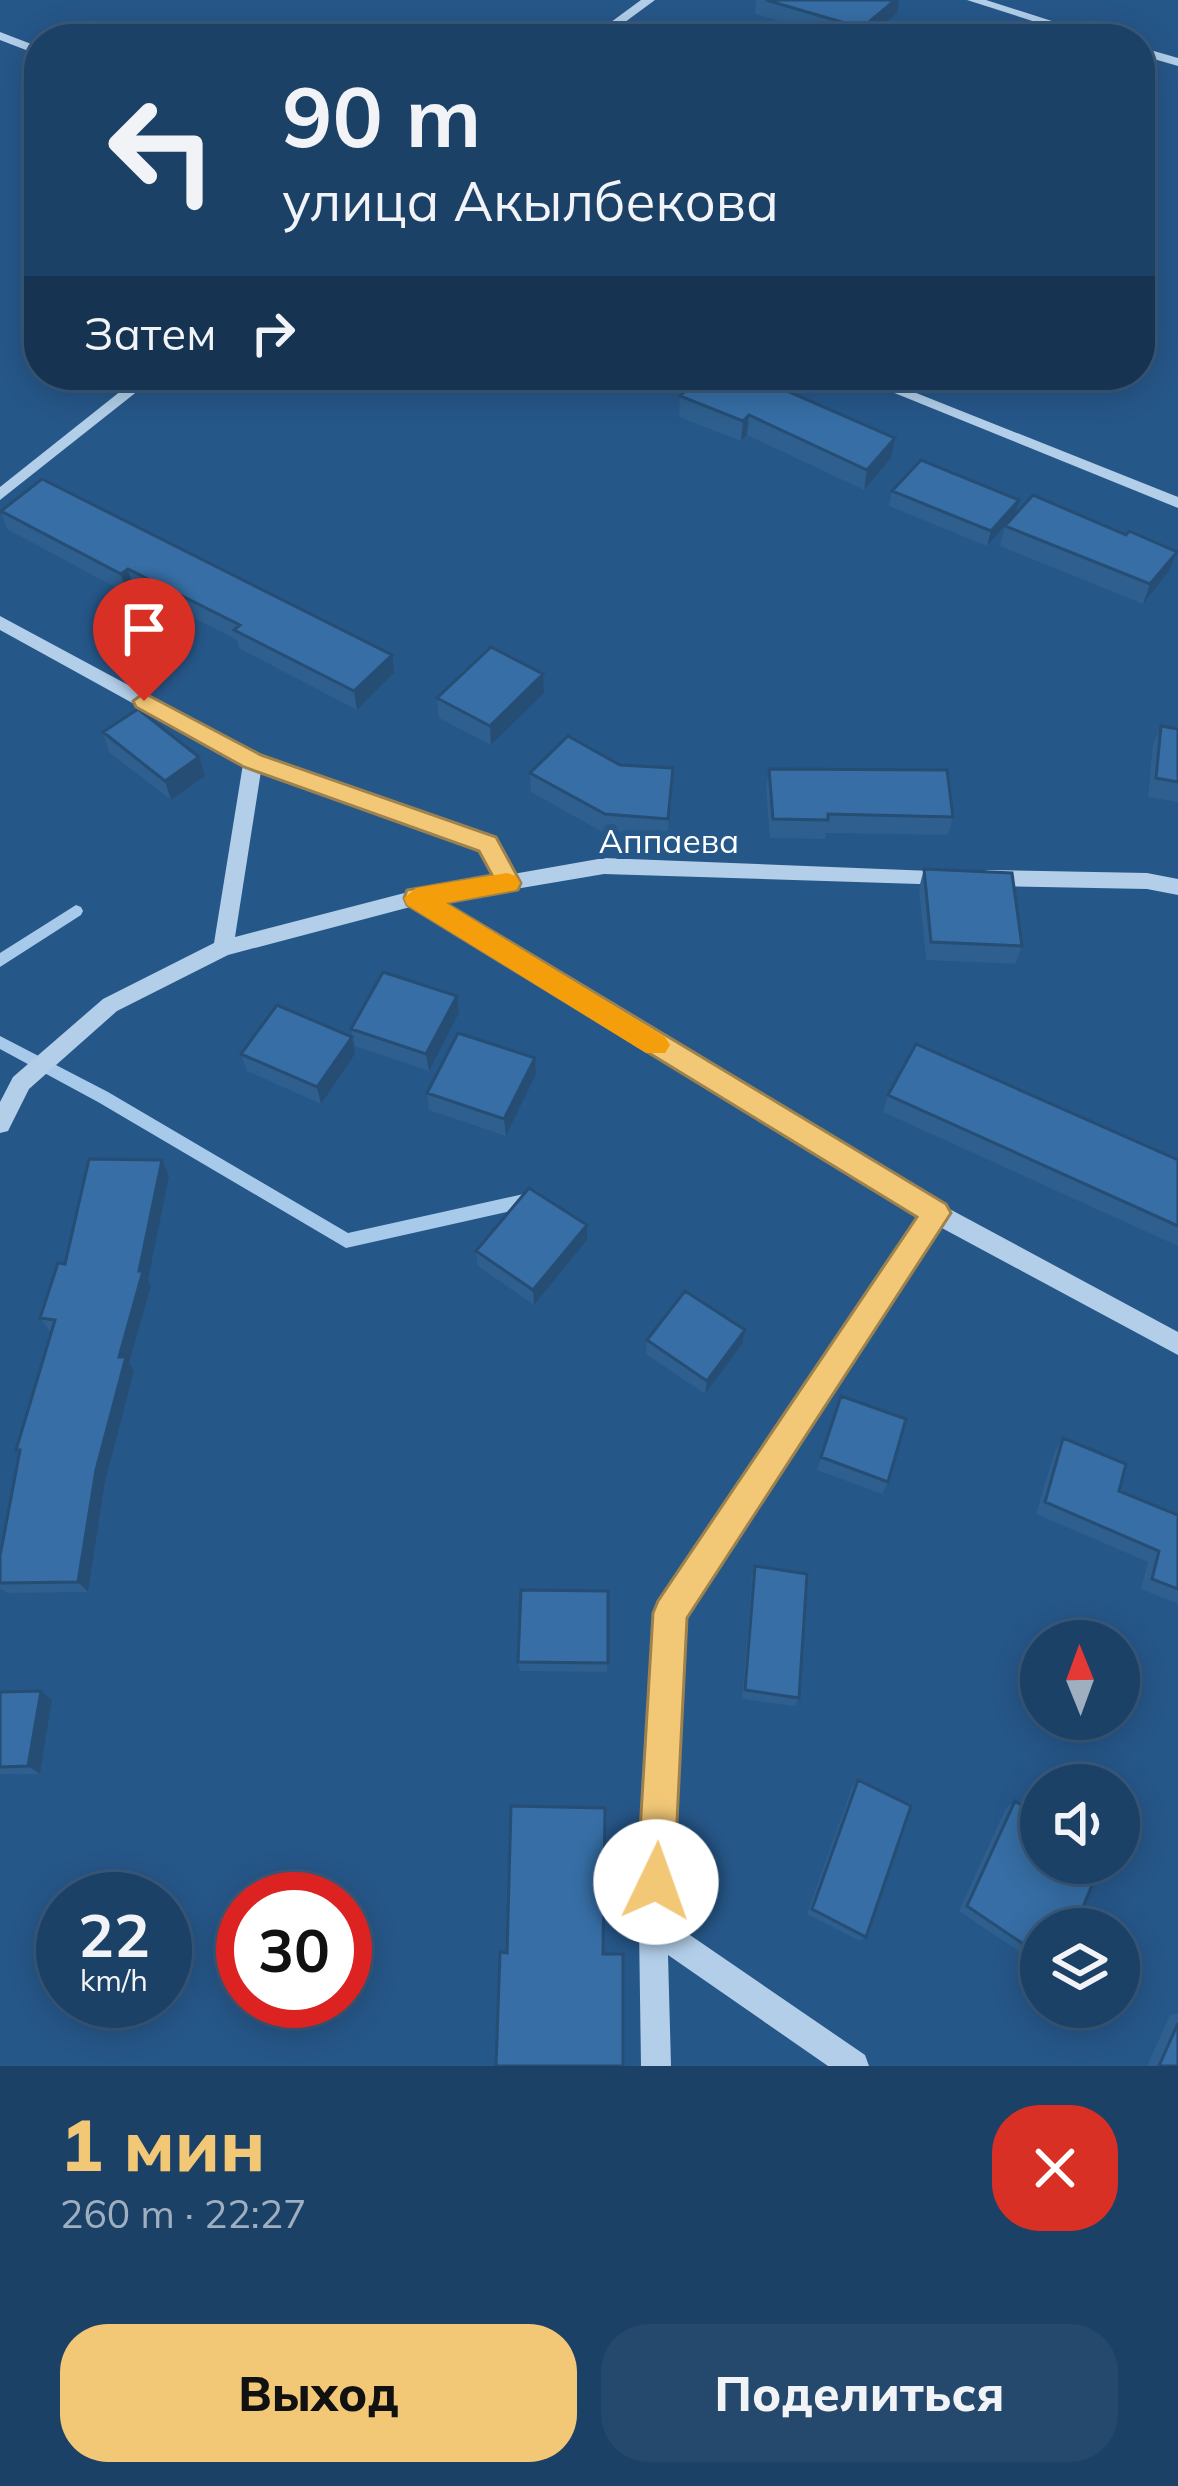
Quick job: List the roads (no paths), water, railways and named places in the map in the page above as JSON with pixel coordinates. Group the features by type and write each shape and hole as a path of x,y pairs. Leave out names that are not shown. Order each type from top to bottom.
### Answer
{"street":[{"path":"615,24 649,0"},
{"path":"973,0 1052,24"},
{"path":"0,495 131,390"},
{"path":"896,390 1178,502"},
{"path":"0,622 253,761 488,844 508,883"},
{"path":"223,947 253,761"},
{"name":"Аппаева","path":"0,1124 21,1083 110,1005 223,947 416,898 604,866 1147,881 1178,887"},
{"path":"416,898 936,1213 1178,1344"},
{"path":"656,2066 653,1927 670,1613 936,1213"},
{"path":"653,1927 854,2066"}],"waterway":[{"path":"0,961 76,911"},
{"path":"0,1042 103,1097 346,1241 533,1199"}]}
